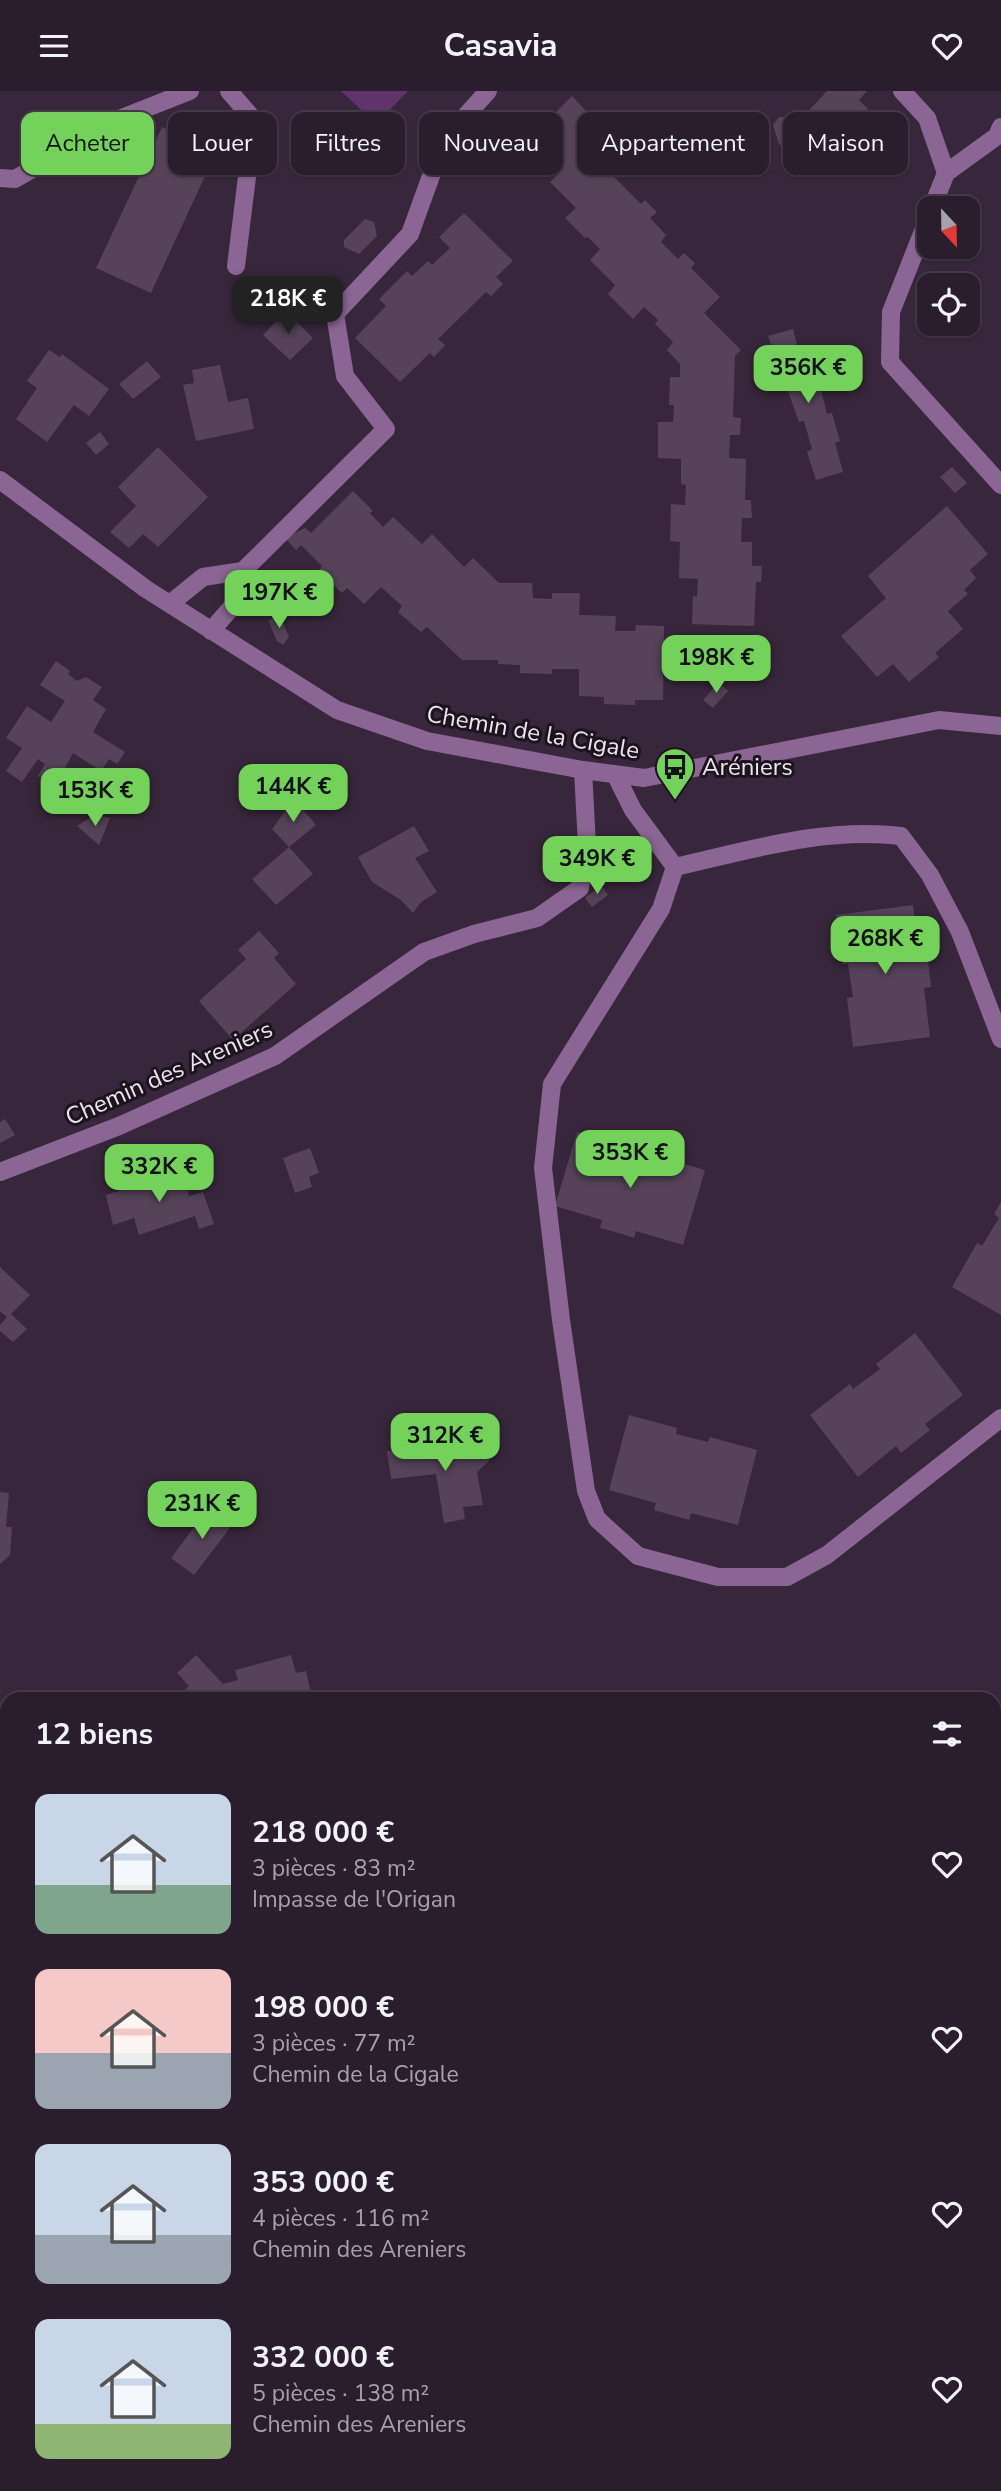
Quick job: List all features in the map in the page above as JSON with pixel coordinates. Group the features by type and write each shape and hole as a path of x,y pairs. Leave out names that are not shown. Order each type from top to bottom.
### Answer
{"street":[{"path":"0,178 15,179 119,119 190,91"},
{"path":"229,91 254,120 236,266"},
{"path":"211,631 237,601 243,571 386,429 345,376 335,314 411,234 444,141 488,91"},
{"path":"902,91 926,118 946,173"},
{"path":"937,196 946,173 997,136 1001,127"},
{"path":"917,246 891,312 890,362 1001,485"},
{"name":"Chemin de la Cigale","path":"0,480 146,589 337,710 427,741 583,770 644,778 939,720 1001,726"},
{"path":"172,603 203,577 243,571"},
{"name":"Chemin des Areniers","path":"0,1172 119,1126 275,1056 424,952 474,934 537,918 580,888 587,846 583,770"},
{"path":"615,774 632,810 675,867"},
{"path":"675,867 797,838 874,832 901,836 930,875 960,932 1001,1039"},
{"path":"675,867 660,909 552,1084 543,1168 561,1320 586,1491 597,1520 638,1556 718,1577 787,1577 827,1555 1001,1418"}],"shaded area":[{"path":"341,91 408,91 388,112 363,112"}],"building":[{"path":"827,91 867,91 859,100 868,109 865,112 807,112"},
{"path":"572,96 587,112 577,112 577,175 612,175 641,204 645,200 657,212 650,218 666,235 661,242 678,259 684,253 695,263 691,268 720,297 704,313 741,350 735,356 733,417 741,418 740,435 730,435 729,458 746,459 745,500 751,500 752,518 742,518 741,542 752,542 752,566 762,566 761,582 756,582 754,626 692,624 693,596 697,597 698,579 679,578 680,542 670,541 671,504 685,505 686,485 681,484 681,459 658,458 658,422 673,422 674,405 669,405 670,377 680,377 680,364 667,350 673,342 655,324 658,320 644,307 633,319 608,294 615,285 590,260 600,249 565,218 576,208 550,182 557,175 563,175 564,168 563,112 556,112"},
{"path":"779,117 783,117 783,148 779,144 773,125"},
{"path":"162,127 168,130 168,175 205,175 151,293 96,268 140,175 154,175 154,144"},
{"path":"464,213 513,261 496,277 503,284 491,296 486,292 438,339 445,345 434,357 430,353 400,382 355,338 386,306 379,299 407,271 412,276 428,261 432,265 450,248 439,237"},
{"path":"365,219 374,222 377,236 359,254 344,247 344,240"},
{"path":"286,311 313,338 290,360 263,335"},
{"path":"793,329 797,345 803,345 814,387 820,386 827,414 832,413 840,441 835,443 843,472 816,480 807,452 812,449 804,421 799,422 768,336"},
{"path":"49,350 60,357 62,354 109,389 89,416 74,405 47,442 16,419 37,388 27,381"},
{"path":"147,361 161,377 133,399 119,384"},
{"path":"220,365 228,402 248,398 254,429 196,441 183,385 194,383 192,370"},
{"path":"100,432 109,444 96,455 86,443"},
{"path":"158,447 208,497 158,547 143,534 129,548 110,532 136,506 118,487"},
{"path":"952,467 967,483 955,493 940,477"},
{"path":"353,491 373,511 370,513 383,527 393,517 422,544 432,534 464,567 473,558 499,583 532,583 533,598 552,599 552,593 580,593 579,615 616,616 615,631 635,631 636,625 664,626 663,700 635,700 635,705 604,704 604,697 579,696 579,669 552,669 552,674 520,673 520,665 498,664 498,660 462,660 427,627 421,632 398,612 402,606 381,587 364,604 347,588 342,593 318,571 322,566 301,545 296,550 285,538 305,528 311,533"},
{"path":"947,506 988,554 970,570 976,578 964,590 968,594 948,611 963,629 935,653 939,657 909,682 893,664 877,677 841,636 886,598 868,576"},
{"path":"280,616 289,637 283,645 277,641 268,620"},
{"path":"56,661 70,671 68,674 77,681 86,677 102,687 93,700 106,709 93,732 125,752 117,764 109,759 101,771 73,753 55,787 38,776 45,764 38,759 22,782 6,771 22,748 6,738 27,706 51,722 65,701 40,685"},
{"path":"719,682 728,691 713,708 703,700"},
{"path":"294,799 316,825 289,847 272,829"},
{"path":"91,817 110,818 99,845 77,826"},
{"path":"414,826 429,851 415,858 437,892 421,902 413,913 401,900 372,882 358,857"},
{"path":"289,847 313,874 276,905 252,879"},
{"path":"601,885 608,895 592,907 585,898"},
{"path":"913,905 919,953 927,951 931,987 924,988 930,1037 853,1047 847,998 853,997 848,964 843,964 836,915"},
{"path":"259,931 279,953 274,958 296,984 233,1040 199,1001 246,959 238,950"},
{"path":"5,1119 15,1135 0,1143 0,1122"},
{"path":"577,1132 625,1146 623,1152 655,1161 657,1156 705,1170 683,1245 636,1231 634,1238 600,1228 602,1220 555,1206"},
{"path":"310,1148 319,1173 309,1177 312,1187 295,1193 283,1158"},
{"path":"182,1171 189,1196 203,1192 214,1224 199,1229 195,1216 139,1235 134,1218 113,1225 106,1195"},
{"path":"1001,1202 1001,1315 952,1287 977,1243 982,1246 999,1218 994,1214"},
{"path":"0,1267 30,1295 11,1314 27,1329 13,1342 0,1331 0,1325 7,1317 0,1311"},
{"path":"915,1333 963,1395 925,1424 930,1430 901,1453 896,1446 858,1477 810,1415 850,1384 853,1389 880,1369 876,1364"},
{"path":"629,1415 677,1428 676,1434 708,1442 710,1437 757,1450 738,1525 691,1513 689,1520 654,1510 656,1503 609,1490"},
{"path":"473,1439 475,1449 482,1448 488,1453 489,1461 477,1472 483,1505 463,1507 465,1519 444,1523 436,1474 391,1479 387,1451"},
{"path":"0,1492 9,1493 6,1527 12,1527 10,1555 0,1564"},
{"path":"210,1506 233,1524 194,1575 171,1558"},
{"path":"196,1655 223,1684 238,1680 235,1670 291,1655 296,1673 306,1671 311,1692 182,1692 189,1686 177,1673"}],"place":[{"name":"Aréniers","path":"675,801"}]}
